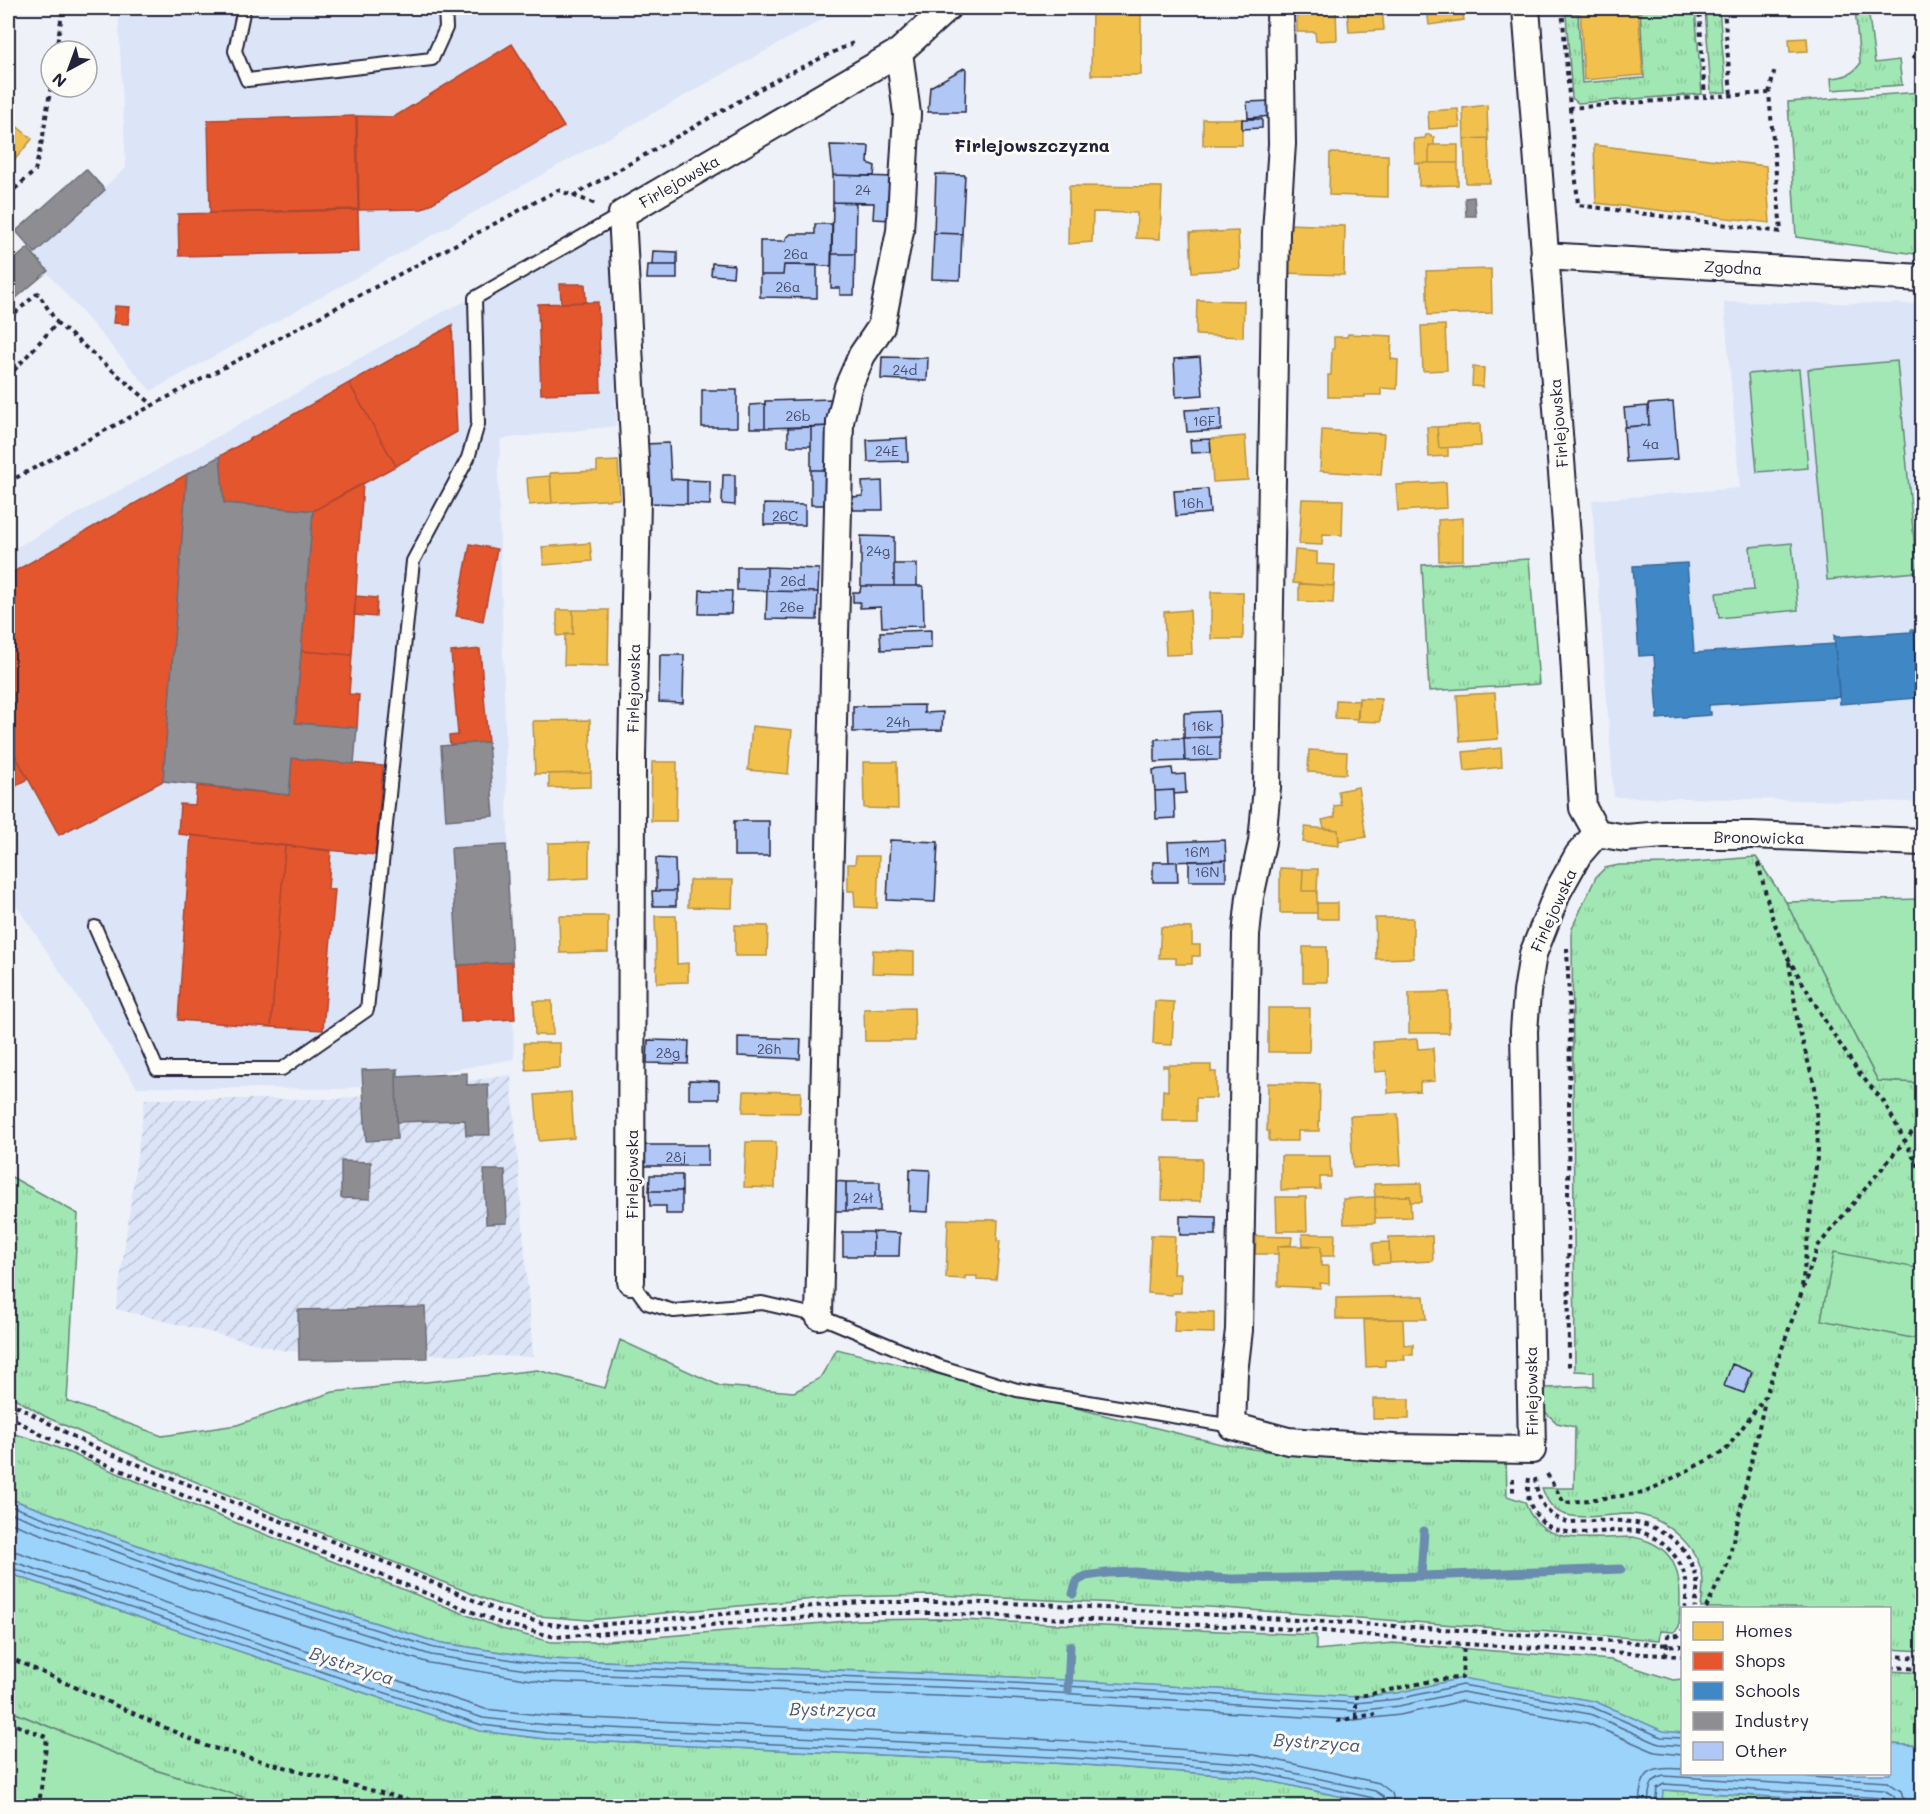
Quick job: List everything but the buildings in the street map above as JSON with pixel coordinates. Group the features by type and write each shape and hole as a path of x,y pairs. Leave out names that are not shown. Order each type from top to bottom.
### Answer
{"street":[{"name":"Firlejowska","path":"631,1281 632,769 637,498 622,214 899,52 945,8"},
{"path":"1232,1426 1234,1373 1239,1330 1246,935 1250,897 1262,842 1268,787 1276,232 1282,144 1280,8"},
{"name":"Firlejowska","path":"1232,1426 1288,1441 1394,1448 1522,1450 1524,1031 1527,992 1533,954 1558,891 1578,855 1597,833 1583,808 1567,537 1526,8"},
{"path":"819,1316 840,422 848,387 862,355 881,327 900,231 907,114 899,52"},
{"name":"Zgodna","path":"1544,256 1923,278"},
{"name":"Bronowicka","path":"1597,833 1626,838 1663,835 1752,835 1923,842"}],"lane":[{"path":"244,8 235,51 247,80 432,59 446,28 445,8"},
{"path":"95,927 157,1069 282,1069 367,1010 414,561 468,458 478,424 475,298 622,214"},
{"name":"Firlejowska","path":"631,1281 647,1303 674,1311 762,1303 819,1316 938,1366 1017,1390 1232,1426"}],"path":[{"path":"58,39 63,8"},
{"path":"1562,8 1578,205 1781,232 1769,93 1775,68"},
{"path":"1699,8 1706,97"},
{"path":"1724,8 1731,95"},
{"path":"573,196 781,77 863,38"},
{"path":"1912,57 1923,55"},
{"path":"1570,108 1769,93"},
{"path":"8,195 35,171 49,99"},
{"path":"8,482 558,190 622,214"},
{"path":"8,319 38,292 57,323 153,405"},
{"path":"8,377 57,323"},
{"path":"1752,835 1771,915 1788,958 1859,1073 1884,1102 1923,1173"},
{"path":"1567,937 1570,1024 1569,1367"},
{"path":"1788,958 1798,1025 1815,1087 1818,1149 1801,1295"},
{"path":"1706,1607 1728,1563 1766,1397 1818,1246 1923,1120"},
{"path":"1522,1450 1564,1503 1644,1493 1725,1451 1766,1397"},
{"path":"8,1401 91,1446 392,1565 501,1612 542,1623 574,1627 860,1602 958,1602 1052,1605 1681,1646"},
{"path":"8,1415 40,1434 100,1462 500,1623 555,1637 862,1613 935,1613 1313,1630 1464,1644 1681,1656"},
{"path":"1513,1492 1522,1450"},
{"path":"1522,1450 1527,1496 1544,1523 1556,1530 1570,1532 1634,1531 1646,1534 1658,1541 1673,1554 1682,1570 1686,1581 1685,1607"},
{"path":"1522,1450 1540,1500 1550,1515 1557,1520 1630,1521 1662,1530 1675,1540 1686,1552 1693,1567 1697,1581 1695,1607"},
{"path":"1666,1656 1668,1636 1679,1635 1681,1632"},
{"path":"1356,1718 1356,1697 1441,1679 1462,1678 1464,1644"},
{"path":"1891,1656 1923,1658"},
{"path":"8,1658 206,1746 430,1806"},
{"path":"1891,1667 1923,1669"},
{"path":"1337,1721 1374,1714"},
{"path":"8,1722 47,1737 39,1806"}],"shaded area":[{"path":"118,8 843,8 151,391 30,253 126,168"},
{"path":"614,230 616,426 501,439 498,471 514,1059 343,1089 137,1087 8,893 8,552 443,312"},
{"path":"1724,302 1922,304 1922,802 1614,797 1592,500 1740,488"},
{"path":"511,1075 533,1357 286,1351 116,1309 145,1099 340,1099"}],"green space":[{"path":"1640,8 1695,8 1702,94 1578,103 1572,98 1566,14 1578,13 1582,83 1644,78"},
{"path":"1705,8 1719,8 1726,92 1711,93"},
{"path":"1855,8 1868,8 1875,63 1899,60 1902,85 1832,90 1831,78 1847,75 1860,64"},
{"path":"1920,92 1922,255 1796,237 1788,102"},
{"path":"1897,361 1917,572 1827,580 1808,369"},
{"path":"1799,369 1808,468 1757,472 1748,374"},
{"path":"1792,543 1798,610 1719,618 1716,593 1754,590 1750,547"},
{"path":"1529,559 1539,684 1429,691 1422,565"},
{"path":"1756,857 1786,902 1878,1081 1922,1083 1922,1651 1891,1649 1891,1607 1701,1607 1703,1581 1695,1556 1688,1545 1667,1526 1643,1516 1630,1514 1576,1517 1561,1513 1551,1506 1542,1488 1574,1488 1575,1427 1557,1423 1543,1410 1542,1394 1547,1388 1594,1386 1594,1372 1575,1371 1572,928 1596,877 1605,868 1619,865 1670,864"},
{"path":"1922,899 1922,1083 1878,1081 1786,902"},
{"path":"8,1175 78,1214 67,1401 162,1436 237,1425 333,1392 537,1370 605,1388 620,1340 720,1386 794,1392 820,1378 837,1349 1221,1444 1292,1455 1506,1458 1507,1496 1525,1502 1532,1517 1555,1534 1586,1538 1633,1537 1650,1542 1662,1549 1671,1559 1679,1583 1679,1627 1674,1632 1660,1631 1659,1640 1209,1607 934,1595 836,1597 589,1620 538,1616 492,1602 157,1466 46,1417 8,1394"},
{"path":"1834,1252 1922,1269 1922,1340 1821,1320"},
{"path":"8,1432 46,1443 219,1516 502,1629 551,1642 595,1642 859,1620 938,1619 1316,1635 1316,1650 1393,1643 1611,1660 1673,1680 1681,1679 1681,1733 1664,1732 1594,1701 1397,1693 1348,1697 994,1676 547,1659 436,1642 195,1566 8,1498"},
{"path":"8,1573 481,1731 546,1739 1071,1764 1252,1777 1384,1806 272,1806 158,1771 8,1710"},
{"path":"1891,1671 1922,1673 1922,1746 1891,1744"},
{"path":"8,1710 158,1771 272,1806 8,1806"},
{"path":"1663,1790 1914,1806 1608,1806"}],"water":[{"name":"Bystrzyca","path":"8,1498 195,1566 436,1642 547,1659 994,1676 1356,1697 1397,1693 1462,1678 1594,1701 1663,1731 1681,1733 1681,1775 1891,1775 1891,1744 1922,1746 1922,1806 1663,1790 1662,1804 1384,1806 1252,1777 1071,1764 546,1739 480,1731 8,1573"}],"waterway":[{"path":"1421,1576 1424,1531"},
{"path":"1073,1594 1077,1581 1086,1576 1107,1573 1135,1572 1231,1579 1421,1576 1621,1569"},
{"path":"1068,1691 1070,1646"}],"district":[{"name":"Firlejowszczyzna","path":"1032,145"}]}
